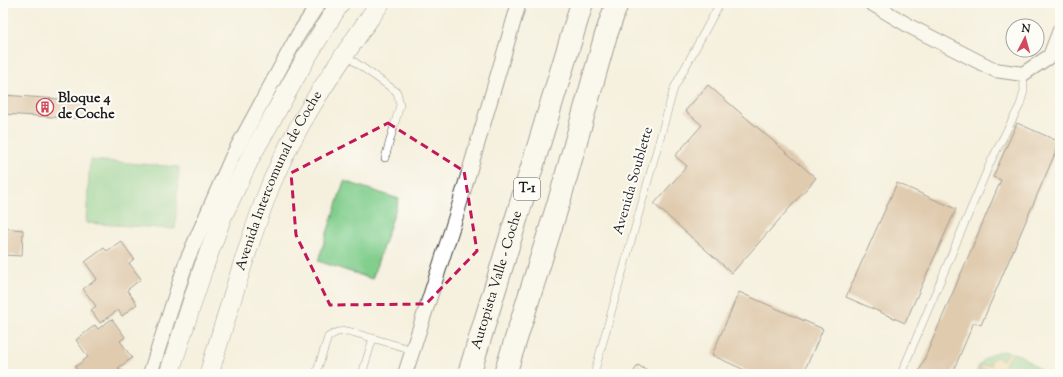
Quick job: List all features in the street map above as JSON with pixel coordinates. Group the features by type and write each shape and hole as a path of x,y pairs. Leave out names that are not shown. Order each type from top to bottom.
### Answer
{"highway":[{"name":"Autopista Valle - Coche","path":"469,374 582,3"},
{"name":"T-1","path":"505,374 560,198 605,38 617,3"}],"main road":[{"path":"169,374 202,269 222,217 252,154 306,58 340,3"},
{"name":"Avenida Intercomunal de Coche","path":"209,374 272,184 313,104 380,3"}],"street":[{"path":"150,374 186,260 232,157 294,42 319,3"},
{"path":"404,374 456,216 519,3"},
{"path":"871,3 911,27 995,70 1023,74 1050,56 1060,30"}],"lane":[{"name":"Avenida Soublette","path":"594,374 674,88 720,3"},
{"path":"345,54 397,92 400,97 400,105 385,158"},
{"path":"901,374 991,161 1020,104 1024,91 1023,74"},
{"path":"316,374 328,337 337,332 348,331 413,350"},
{"path":"362,374 373,338"}],"highlighted area":[{"path":"388,123 464,171 477,251 426,304 330,305 296,235 291,173"}],"green space":[{"path":"90,160 179,167 175,229 86,223"},
{"path":"344,181 399,199 372,279 318,261"},
{"path":"1003,351 1020,355 1046,374 976,374 977,369 985,358"}],"sand":[{"path":"1010,352 1013,353 1004,365 1027,374 991,374 992,369 979,369 980,366 991,365 991,361 996,357 1003,360"}],"building":[{"path":"708,85 816,178 732,273 654,204 687,166 675,156 702,125 685,111"},
{"name":"Bloque 4 de Coche","path":"3,95 86,101 86,119 3,114"},
{"path":"1017,123 1060,142 981,325 974,322 952,374 918,374 1001,180 993,177"},
{"path":"897,183 956,209 905,323 846,297"},
{"path":"3,228 23,230 22,256 3,255"},
{"path":"121,241 134,259 129,263 141,279 127,290 137,304 122,316 118,310 100,323 91,310 96,306 83,289 97,279 85,262 104,248 107,251"},
{"path":"739,292 823,329 803,374 751,374 712,355"},
{"path":"112,319 125,337 120,341 132,358 118,368 123,374 80,374 75,367 88,357 76,340 95,325 98,329"},
{"path":"638,365 652,374 632,374"}],"place":[{"name":"Bloque 4 de Coche","path":"45,107"}]}
